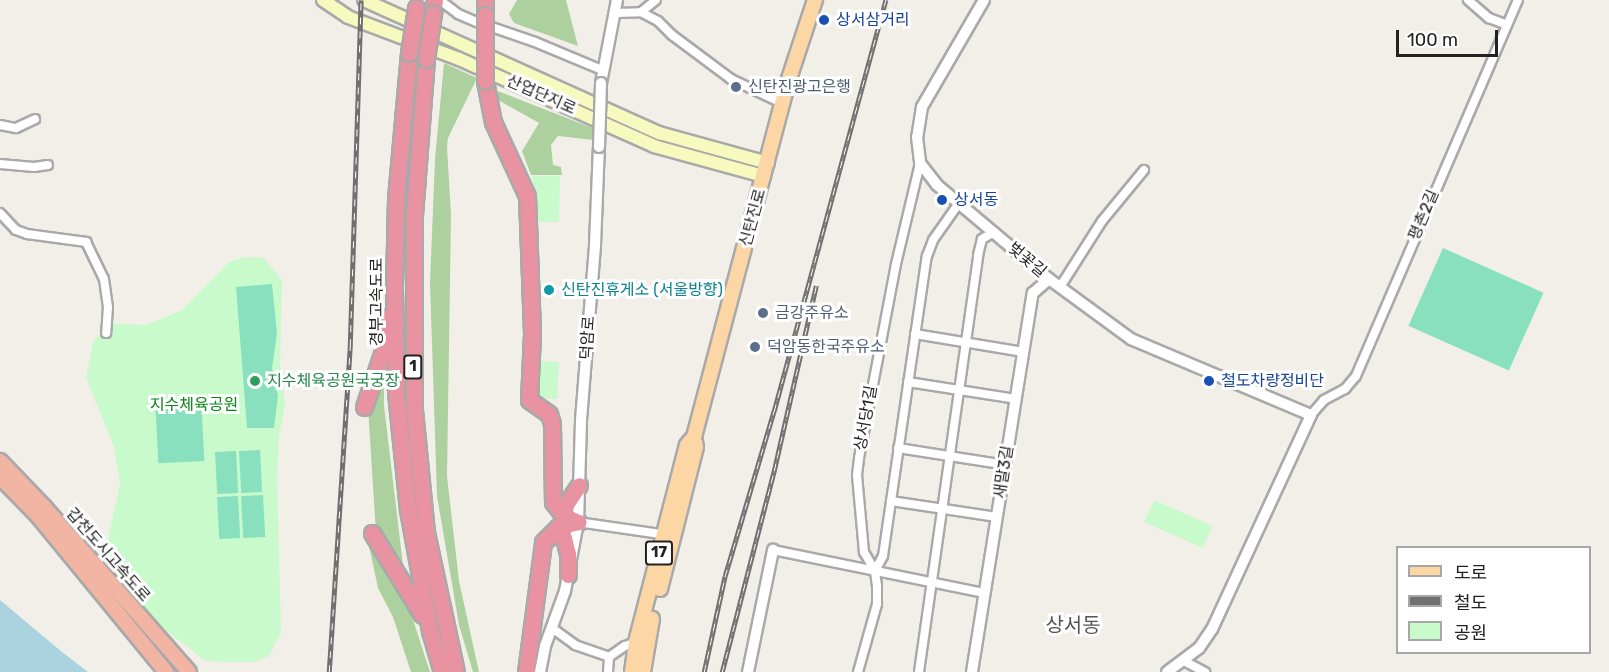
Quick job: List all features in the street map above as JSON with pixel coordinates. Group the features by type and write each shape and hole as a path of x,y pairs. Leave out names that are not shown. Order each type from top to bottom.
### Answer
{"highway":[{"name":"경부고속도로","path":"417,4 409,53 396,199 394,288 396,392 409,520 430,631 442,672"},
{"name":"1","path":"436,5 426,59 414,216 414,410 426,532 456,672"},
{"path":"485,7 485,81 493,122 527,196 532,334 529,400 549,414 552,423 553,502 563,515 578,522"},
{"path":"364,407 383,351 385,325 394,288"},
{"name":"갑천도시고속도로","path":"0,461 45,508 189,672"},
{"name":"갑천도시고속도로","path":"0,477 45,525 166,672"},
{"path":"553,502 557,506 565,506 579,485"},
{"path":"526,672 543,542 558,527 578,522"},
{"path":"372,534 412,595 430,631"},
{"path":"543,542 554,534 564,538 568,554 568,575"}],"main road":[{"name":"산업단지로","path":"323,0 348,17 459,59 654,146 766,170"},
{"name":"산업단지로","path":"364,0 383,6 659,133 766,170"},
{"name":"신탄진로","path":"643,672 687,445 694,437 782,103 815,0"},
{"name":"신탄진로","path":"632,672 636,642 668,536"}],"street":[{"name":"덕암로","path":"540,672 545,645 568,575 578,522 601,83 616,13 616,0"},
{"path":"641,12 656,0"},
{"path":"920,164 916,137 922,107 984,0"},
{"path":"1468,0 1489,18 1505,24"},
{"name":"평촌2길","path":"1311,415 1324,400 1345,389 1356,376 1505,24 1518,0"},
{"path":"436,5 602,70"},
{"path":"616,13 641,12 658,21 672,35 731,79 782,103"},
{"path":"0,125 16,128 35,119"},
{"path":"0,164 34,167 48,165"},
{"name":"벚꽃길","path":"920,164 937,185 1049,279 1131,339 1311,415"},
{"name":"상서당1길","path":"858,672 877,604 875,571 864,552 857,476 859,458 896,264 920,164"},
{"path":"1060,286 1102,221 1144,170"},
{"path":"875,571 883,556 927,256 933,240 959,203"},
{"path":"0,213 16,230 27,234 86,242 104,279 108,307 106,333"},
{"path":"920,672 978,255 982,239 994,231"},
{"name":"새말3길","path":"972,672 1033,293 1049,279"},
{"path":"915,334 1024,352"},
{"path":"908,382 1016,399"},
{"path":"1167,672 1200,648 1226,604 1311,415"},
{"path":"898,448 1006,465"},
{"path":"891,501 997,517"},
{"path":"578,522 668,536"},
{"path":"748,672 773,550 985,594"},
{"path":"552,628 575,645 609,657"},
{"path":"609,657 625,646 636,642"},
{"path":"608,672 609,657"},
{"path":"1184,661 1205,672"}],"green space":[{"path":"517,0 566,0 578,46 514,23 509,14"},
{"path":"444,63 477,78 448,138 447,147 451,215 447,476 459,581 479,672 473,672 459,625 437,496 430,283 435,159"},
{"path":"498,91 595,129 594,140 558,136 551,145 553,165 561,167 562,175 531,175 522,151 539,123 498,100"},
{"path":"532,176 560,176 559,222 536,222 536,195"},
{"path":"1443,248 1543,293 1509,370 1408,326"},
{"name":"지수체육공원","path":"246,257 264,258 282,280 280,365 285,404 279,436 277,475 281,632 269,656 254,662 221,662 204,660 139,609 110,577 106,548 120,484 114,447 86,378 93,342 104,329 112,323 145,325 181,311 229,262"},
{"path":"272,284 277,333 272,368 278,396 274,428 247,428 236,287"},
{"path":"538,361 559,362 557,399 536,398"},
{"path":"379,377 384,378 384,406 403,565 399,567 376,533 368,408"},
{"path":"201,397 204,461 158,463 155,399"},
{"path":"260,450 262,492 241,493 239,451"},
{"path":"236,451 238,493 217,494 215,452"},
{"path":"263,495 265,537 243,538 241,496"},
{"path":"238,496 240,538 219,539 217,497"},
{"path":"1154,500 1212,526 1203,548 1144,522"},
{"path":"372,540 405,595 430,672 411,672 393,617 378,588 368,541"}],"water":[{"path":"0,600 62,652 88,672 0,672"}],"railway":[{"path":"329,672 350,346 361,0"},
{"path":"704,672 725,576 774,411 886,0"},
{"path":"722,672 774,471 816,286"}],"place":[{"name":"상서삼거리","path":"824,20"},
{"name":"신탄진광고은행","path":"736,87"},
{"name":"상서동","path":"942,200"},
{"name":"신탄진휴게소 (서울방향)","path":"549,290"},
{"name":"금강주유소","path":"763,313"},
{"name":"덕암동한국주유소","path":"755,347"},
{"name":"지수체육공원국궁장","path":"255,381"},
{"name":"철도차량정비단","path":"1209,381"}],"district":[{"name":"상서동","path":"1073,625"}]}
